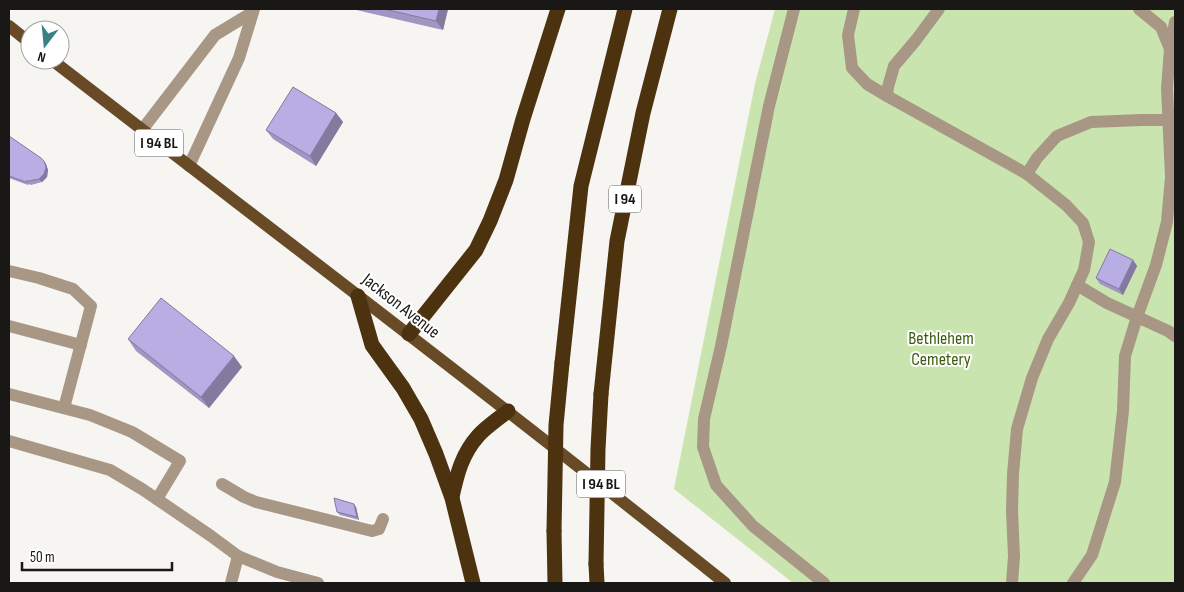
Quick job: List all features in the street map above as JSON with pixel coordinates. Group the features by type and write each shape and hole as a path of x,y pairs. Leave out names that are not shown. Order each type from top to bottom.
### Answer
{"highway":[{"path":"409,334 476,250 490,221 506,180 558,9"},
{"path":"555,583 554,485 556,425 582,186 625,9"},
{"name":"I 94","path":"597,583 598,449 601,394 617,241 643,113 670,9"},
{"path":"358,296 372,345 403,388 421,419 436,454 452,498 473,583"},
{"path":"452,498 457,472 466,452 478,436 508,411"}],"main road":[{"path":"9,26 20,35"},
{"name":"Jackson Avenue","path":"65,70 409,334 725,583"}],"lane":[{"path":"794,9 769,106 723,337 704,419 703,447 716,485 753,526 824,583"},
{"path":"854,9 848,35 852,68 867,84 1027,174 1066,205 1083,223 1089,242 1084,270 1069,303 1048,339 1032,378 1017,429 1013,474 1014,556 1012,583"},
{"path":"887,96 894,66 939,9"},
{"path":"1139,9 1161,27 1170,49"},
{"path":"142,130 215,35 253,10"},
{"path":"189,166 239,58 253,10"},
{"path":"1073,583 1092,555 1115,482 1123,411 1125,356 1137,316 1156,265 1167,222 1171,177 1172,120 1167,88 1170,49 1175,22"},
{"path":"1027,174 1037,158 1057,136 1091,122 1172,120"},
{"path":"9,271 73,289 91,306 64,408"},
{"path":"1077,285 1107,303 1175,336"},
{"path":"9,326 81,345"},
{"path":"9,394 90,415 132,432 180,460 157,499"},
{"path":"9,441 110,470 157,499 238,556 277,572 318,583"},
{"path":"222,484 256,502 372,530 379,529 383,520"},
{"path":"231,583 238,556"}],"green space":[{"name":"Bethlehem Cemetery","path":"775,9 1175,9 1175,583 793,583 674,489 755,84"}],"building":[{"path":"384,9 439,9 436,21"},
{"path":"293,87 336,113 310,156 266,130"},
{"path":"9,136 44,161 46,167 44,174 39,179 26,182 9,176"},
{"path":"1110,249 1133,260 1119,289 1096,278"},
{"path":"161,298 234,356 201,397 128,339"},
{"path":"334,498 354,504 357,517 337,512"}]}
